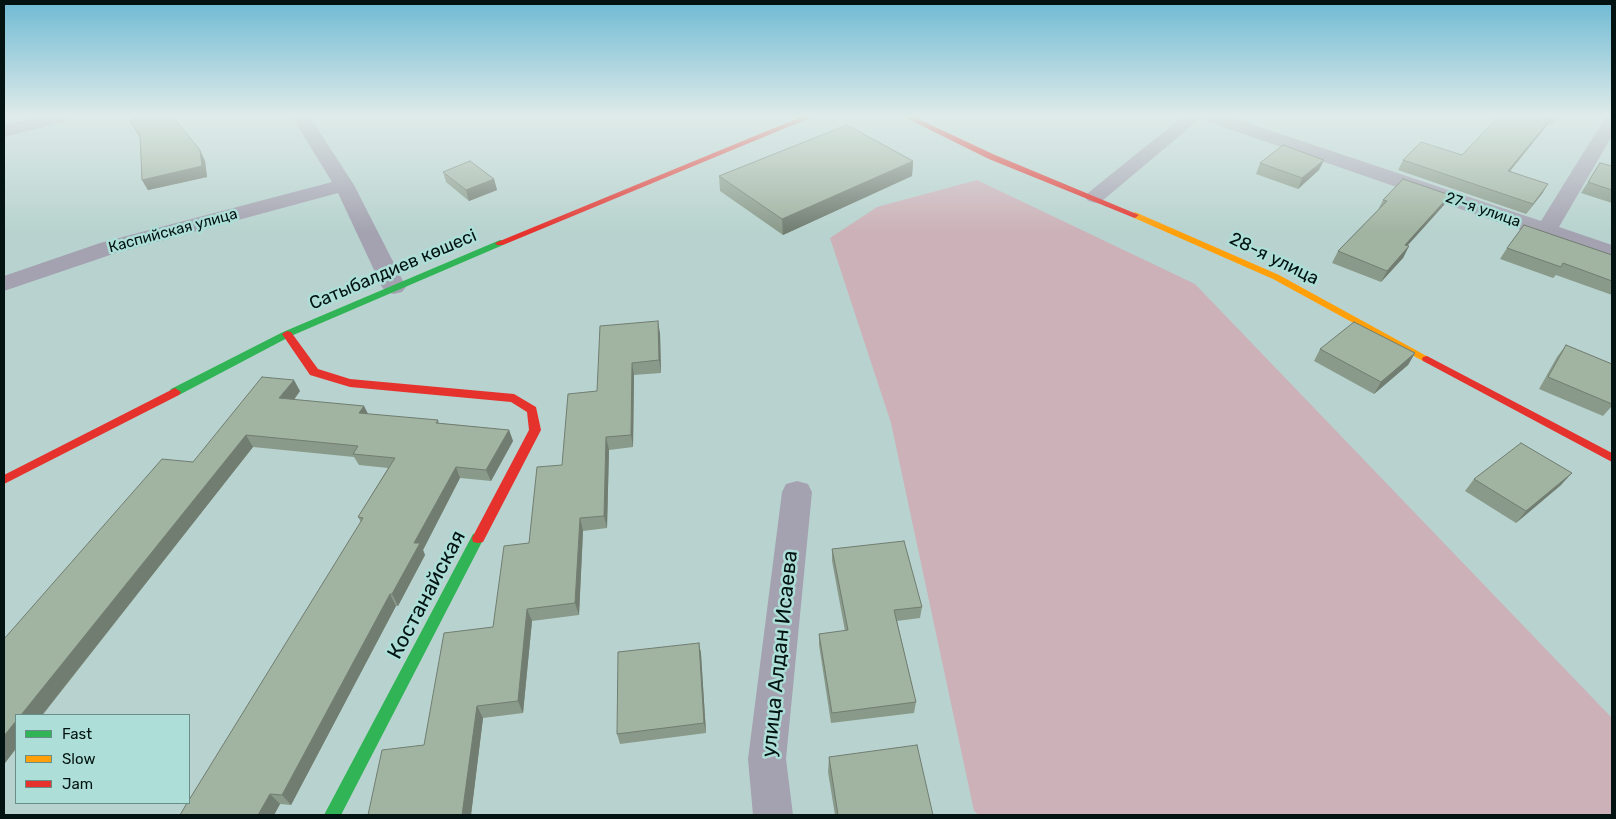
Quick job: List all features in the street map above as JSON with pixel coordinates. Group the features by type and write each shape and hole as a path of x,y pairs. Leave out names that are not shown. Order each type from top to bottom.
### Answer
{"street":[{"path":"328,155 394,287"},
{"name":"Сатыбалдиев көшесі","path":"4,480 287,334 394,287 715,155"},
{"name":"28-я улица","path":"988,155 1095,196 1276,277 1612,458"},
{"path":"1095,196 1146,155"},
{"name":"27-я улица","path":"1324,155 1612,252"},
{"path":"1546,231 1591,155"},
{"name":"Каспийская улица","path":"4,284 108,248 344,185"},
{"name":"Костанайская","path":"287,334 314,372 350,382 514,398 532,410 535,430 332,815"},
{"name":"улица Алдан Исаева","path":"773,815 767,759 797,492"}],"shaded area":[{"path":"977,180 1195,284 1612,718 1612,815 979,815 974,811 891,423 830,238 877,207"}],"building":[{"path":"141,155 201,155 202,166 142,180"},
{"path":"771,155 902,155 913,161 782,219 719,176"},
{"path":"1270,155 1311,155 1324,160 1302,178 1260,163"},
{"path":"1408,155 1521,155 1508,171 1548,184 1533,204 1403,160"},
{"path":"470,161 494,179 466,190 443,172"},
{"path":"1600,163 1612,166 1612,190 1588,182"},
{"path":"1403,179 1450,195 1405,245 1409,246 1387,271 1338,251 1387,201 1383,200"},
{"path":"1524,225 1612,255 1612,281 1563,263 1561,267 1507,248"},
{"path":"658,321 659,360 632,363 631,435 606,437 604,516 580,518 575,603 527,609 518,701 477,706 462,815 368,815 382,750 424,745 444,633 493,627 504,546 529,543 537,467 562,465 568,394 597,391 600,326"},
{"path":"1354,322 1415,353 1381,382 1320,349"},
{"path":"1566,345 1612,364 1612,404 1548,377"},
{"path":"262,377 294,380 279,398 364,406 359,413 438,420 436,423 509,430 486,470 456,467 414,543 420,543 392,594 390,594 282,795 270,794 258,815 180,815 186,804 190,804 190,798 363,518 358,517 395,458 353,454 358,446 246,435 22,714 15,714 15,722 4,736 4,639 162,459 193,462"},
{"path":"1521,443 1572,473 1526,511 1474,479"},
{"path":"904,541 922,607 894,610 916,702 832,713 819,634 848,630 832,549"},
{"path":"699,643 704,723 617,734 618,652"},
{"path":"917,745 933,815 838,815 829,757"}],"traffic: fast":[{"path":"175,392 287,334 500,243"},
{"path":"332,815 478,538"}],"traffic: slow":[{"path":"1135,215 1276,277 1427,359"}],"traffic: jam":[{"path":"500,243 715,155"},
{"path":"988,155 1135,215"},
{"path":"287,334 314,372 350,383 514,398 532,410 535,430 478,538"},
{"path":"1427,359 1612,458"},
{"path":"4,480 175,392"}]}
